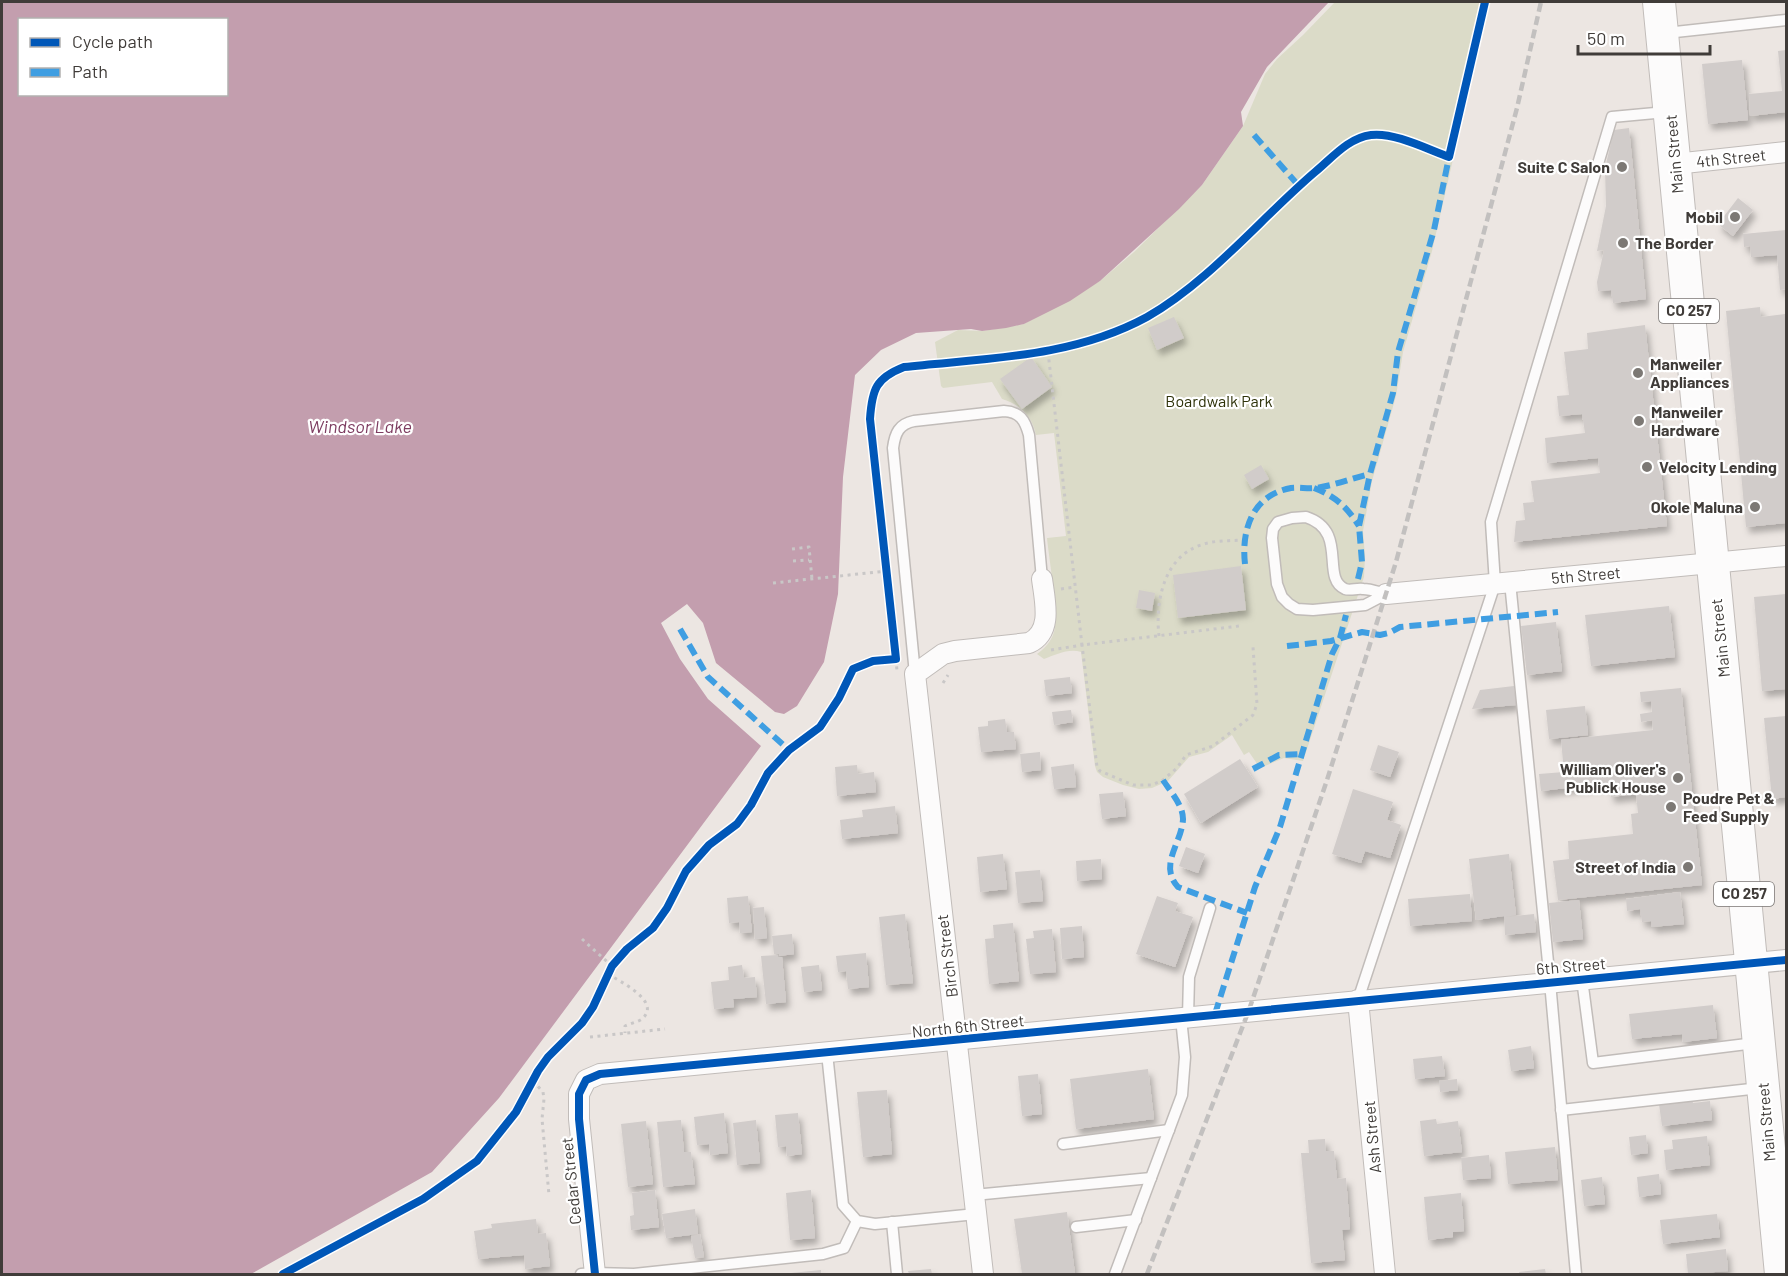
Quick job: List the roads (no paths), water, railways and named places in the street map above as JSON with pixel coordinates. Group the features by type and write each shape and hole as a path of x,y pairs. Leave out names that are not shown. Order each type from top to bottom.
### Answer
{"main road":[{"name":"Main Street","path":"1659,2 1758,1043 1782,1238 1780,1275"}],"street":[{"name":"4th Street","path":"1675,164 1786,152"},
{"name":"5th Street","path":"1386,594 1786,556"},
{"path":"915,674 943,654 1029,643 1040,636 1046,627 1042,579"},
{"name":"Birch Street","path":"915,674 982,1275"},
{"name":"6th Street","path":"1358,1000 1786,960"},
{"name":"North 6th Street","path":"584,1085 586,1080 600,1074 957,1042 1358,1000"},
{"name":"Ash Street","path":"1358,1000 1385,1275"},
{"name":"Cedar Street","path":"584,1085 579,1094 579,1119 590,1274"}],"lane":[{"path":"1662,33 1786,20"},
{"path":"1576,1275 1550,982 1502,583 1491,522 1612,117 1670,111"},
{"path":"915,674 893,448 894,437 899,427 914,421 1004,411 1012,411 1021,416 1029,435 1042,579"},
{"path":"1306,517 1317,520 1330,536 1334,572 1338,584 1346,589 1363,589 1386,594 1365,605 1313,610 1297,609 1289,604 1282,597 1277,584 1272,538 1278,522 1306,517"},
{"path":"1358,1000 1502,583"},
{"path":"1115,1275 1182,1095 1189,977 1210,908"},
{"path":"1582,979 1593,1063 1758,1043"},
{"path":"827,1053 843,1205 857,1221 875,1224 892,1222 975,1205 1151,1178"},
{"path":"1561,1110 1763,1088"},
{"path":"1063,1144 1169,1130"},
{"path":"1076,1227 1136,1220"},
{"path":"590,1274 634,1274 823,1254 844,1248 857,1221"},
{"path":"892,1222 897,1275"}],"water":[{"name":"Windsor Lake","path":"2,2 1329,2 1267,67 1241,112 1243,126 1202,185 1100,281 1070,301 1024,324 982,331 971,329 916,333 881,350 855,375 843,477 838,594 824,662 797,706 784,714 775,712 716,663 703,623 687,604 661,623 680,659 708,699 761,746 499,1098 432,1172 251,1274 2,1274"}],"railway":[{"path":"1147,1274 1249,1010 1327,780 1396,562 1517,108 1541,2"}],"place":[{"name":"Suite C Salon","path":"1622,167"},
{"name":"Mobil","path":"1735,217"},
{"name":"The Border","path":"1623,243"},
{"name":"Manweiler Appliances","path":"1638,373"},
{"name":"Manweiler Hardware","path":"1639,421"},
{"name":"Velocity Lending","path":"1647,467"},
{"name":"Okole Maluna","path":"1755,507"},
{"name":"William Oliver's Publick House","path":"1678,778"},
{"name":"Poudre Pet & Feed Supply","path":"1671,807"},
{"name":"Street of India","path":"1688,867"}],"park label":[{"name":"Boardwalk Park","path":"1219,401"}]}
